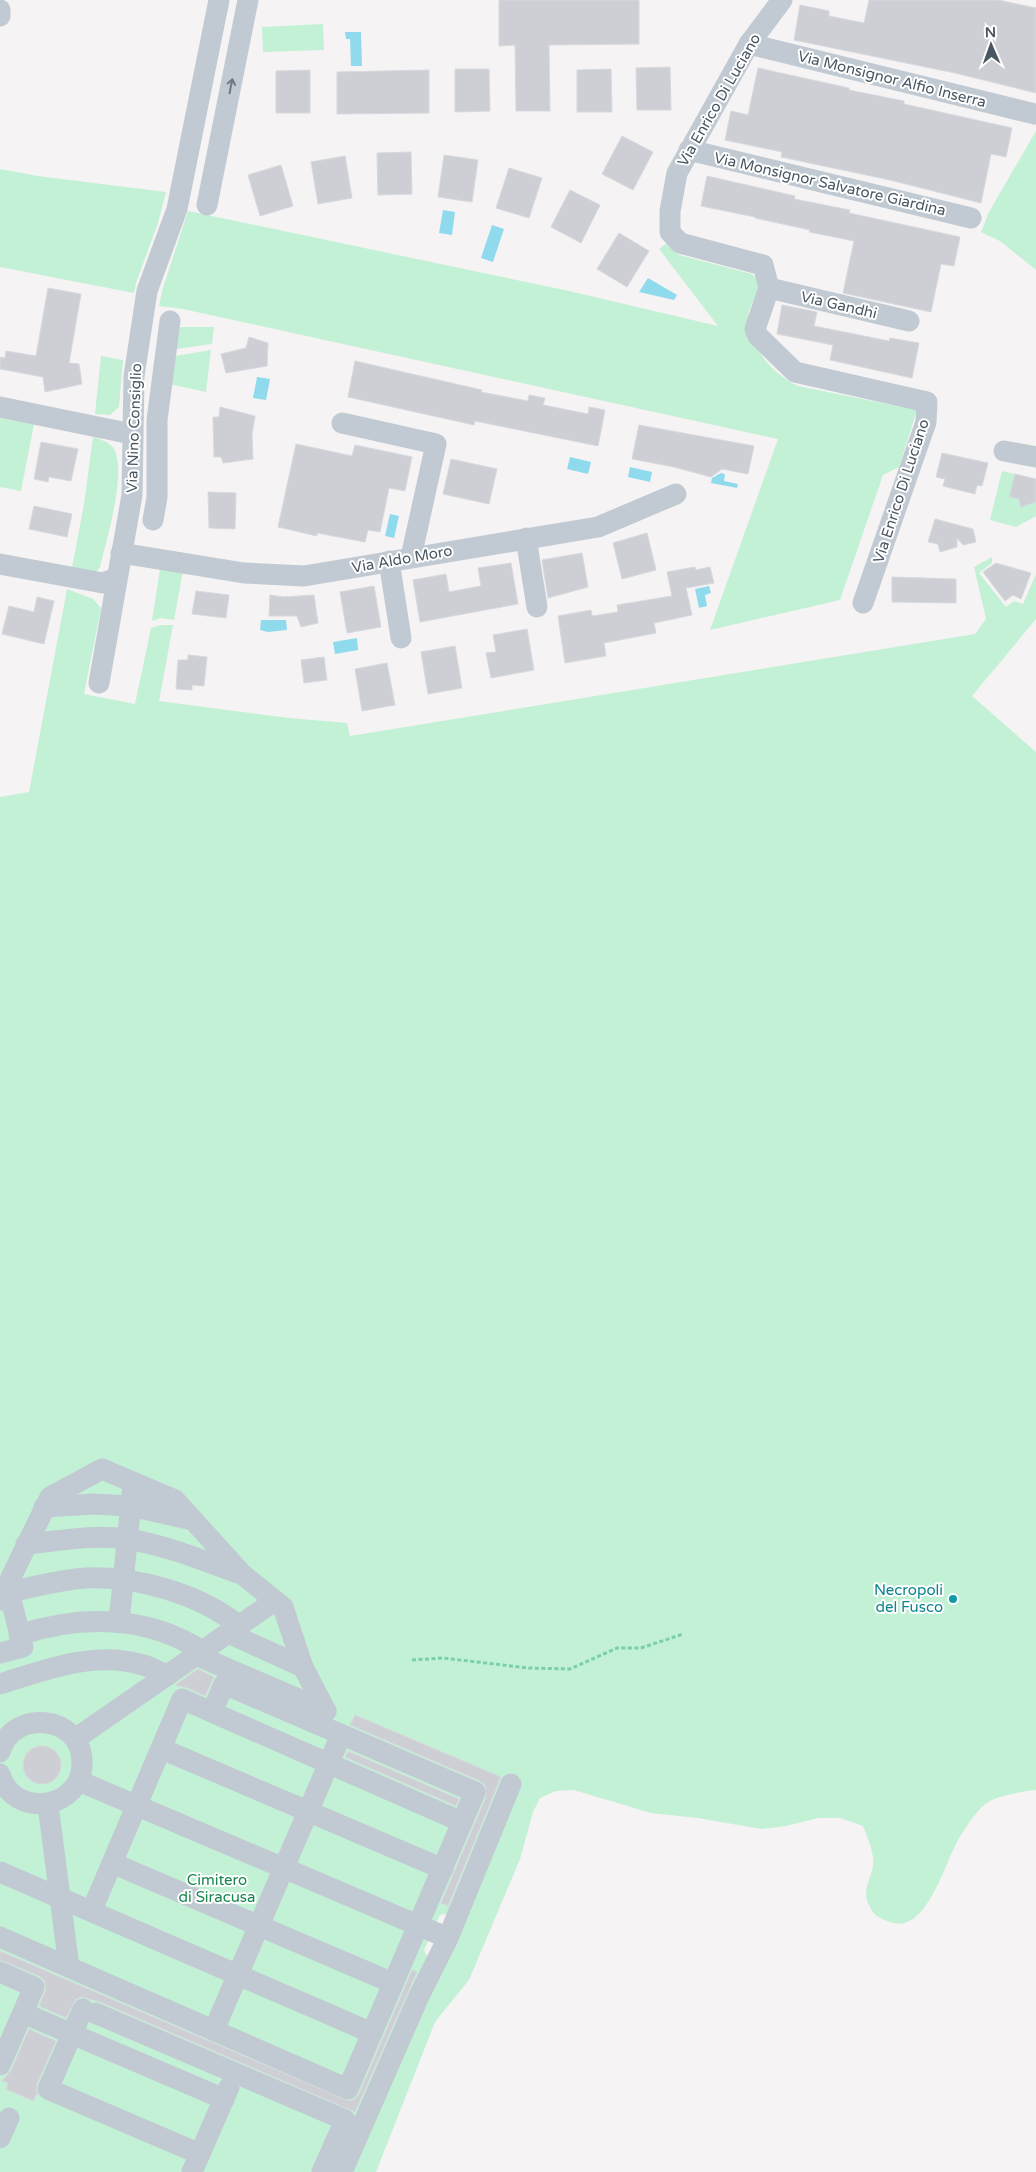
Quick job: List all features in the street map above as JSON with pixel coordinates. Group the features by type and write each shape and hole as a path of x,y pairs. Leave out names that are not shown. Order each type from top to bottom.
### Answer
{"street":[{"name":"Via Nino Consiglio","path":"99,683 132,495 134,376 147,291 176,209 193,134 219,0"},
{"path":"207,205 248,0"},
{"name":"Via Enrico Di Luciano","path":"782,0 749,44 677,173 670,211 670,232 680,243 763,264 770,288 755,329 758,336 795,372 927,402 926,422 863,603"},
{"path":"0,10 0,16"},
{"name":"Via Monsignor Alfio Inserra","path":"749,44 1035,114"},
{"path":"193,134 221,134"},
{"name":"Via Monsignor Salvatore Giardina","path":"689,150 971,218"},
{"name":"Via Gandhi","path":"770,288 909,321"},
{"path":"153,520 157,497 158,420 170,321"},
{"path":"0,407 132,426 158,420"},
{"path":"342,423 436,444 411,557"},
{"path":"1004,451 1036,457"},
{"name":"Via Aldo Moro","path":"121,553 244,573 304,576 598,527 676,494"},
{"path":"526,538 537,607"},
{"path":"389,561 401,638"},
{"path":"0,564 103,583 116,578"},
{"path":"0,1653 23,1647 5,1594 26,1544 50,1496 102,1469 175,1500 242,1574 274,1602 283,1607 303,1667 326,1711 199,1653 158,1630 119,1622 94,1620 68,1622 43,1627 19,1635"},
{"path":"119,1622 133,1483"},
{"path":"44,1507 94,1504 130,1506 193,1520"},
{"path":"26,1544 102,1538 127,1539 185,1554 242,1574"},
{"path":"5,1594 83,1578 123,1580 189,1597 227,1616 234,1630 303,1667"},
{"path":"75,1739 274,1602"},
{"path":"0,1684 57,1666 93,1660 115,1660 142,1664 168,1675"},
{"path":"0,1937 348,2089 476,1792 224,1684 212,1712"},
{"path":"92,1910 182,1699 462,1822"},
{"path":"0,1749 14,1730 33,1722 45,1721 67,1730 75,1739 82,1759 79,1781 67,1796 48,1805 34,1805 19,1800 3,1787"},
{"path":"214,2030 341,1735"},
{"path":"162,1749 443,1869"},
{"path":"79,1781 448,1938"},
{"path":"342,2172 419,1996 448,1938 511,1784"},
{"path":"48,1805 69,1967"},
{"path":"112,1863 393,1983"},
{"path":"0,1872 60,1896 372,2033"},
{"path":"0,1972 34,1987 23,2013 5,2041 0,2065"},
{"path":"235,2073 196,2163 48,2089 72,2034 89,2011 235,2073 345,2120 322,2172"},
{"path":"23,2013 224,2099"},
{"path":"0,2138 9,2118"}],"path":[{"path":"412,1660 443,1658 529,1668 570,1669 617,1648 641,1648 683,1634"}],"green space":[{"path":"323,24 324,50 263,52 262,27"},
{"path":"1036,131 1036,270 1000,241 981,232 989,212"},
{"path":"0,169 38,176 166,192 158,223 134,293 0,267"},
{"path":"188,211 569,291 718,326 659,249 666,244 679,255 752,274 758,286 748,314 750,331 759,351 780,375 798,386 917,410 899,467 883,475 840,600 710,630 778,439 183,309 159,306 162,291"},
{"path":"180,327 214,327 212,344 176,349"},
{"path":"211,350 206,392 169,384 175,356"},
{"path":"101,356 123,360 119,407 110,415 95,414"},
{"path":"0,418 34,424 21,491 0,487"},
{"path":"93,437 111,445 118,462 117,492 114,509 100,567 96,572 72,568 84,504"},
{"path":"1002,471 1015,474 1009,497 1019,499 1021,507 1036,502 1036,516 1016,527 990,520"},
{"name":"Cimitero di Siracusa","path":"992,557 992,563 979,573 1006,607 1014,601 1023,604 1036,574 1036,619 972,696 1036,752 1036,1790 998,1798 983,1806 960,1836 931,1898 913,1919 902,1923 890,1922 879,1917 872,1911 868,1903 866,1889 872,1871 873,1856 863,1826 840,1818 818,1818 786,1826 761,1829 698,1818 651,1813 574,1790 556,1791 540,1798 533,1812 520,1859 469,1980 435,2022 376,2172 348,2172 450,1913 440,1915 424,1950 428,1958 335,2172 0,2172 0,797 29,792 67,589 93,599 101,608 84,694 135,704 151,628 161,625 173,625 159,701 289,718 347,723 350,736 975,634 986,619 974,567"},
{"path":"160,569 183,571 174,620 161,618 152,621"}],"water":[{"path":"345,32 361,32 362,66 351,66 350,39 346,39"},
{"path":"443,210 455,212 452,235 439,233"},
{"path":"492,225 504,229 493,262 481,258"},
{"path":"648,278 677,295 674,300 639,292"},
{"path":"257,377 270,379 266,400 253,398"},
{"path":"570,457 591,462 588,474 567,469"},
{"path":"630,467 652,472 650,482 628,477"},
{"path":"721,473 725,474 724,481 738,484 737,488 711,483 712,478"},
{"path":"390,514 399,516 394,538 385,536"},
{"path":"709,586 711,593 705,595 707,606 699,608 695,589"},
{"path":"261,620 286,620 287,630 268,632 260,630"},
{"path":"357,638 358,650 335,654 333,642"}],"building":[{"path":"499,0 639,0 639,44 549,45 550,111 516,111 515,45 499,46"},
{"path":"869,0 998,0 1036,8 1036,93 955,73 794,40 800,5 829,11 829,16 864,23"},
{"path":"670,67 671,110 637,110 636,68"},
{"path":"758,68 1012,128 1006,157 991,154 981,203 890,180 781,157 782,152 725,140 731,111 748,115"},
{"path":"455,69 489,69 490,111 455,112"},
{"path":"611,69 612,112 577,112 577,70"},
{"path":"310,70 310,113 276,113 276,71"},
{"path":"429,70 429,113 337,114 337,72"},
{"path":"622,136 653,152 633,190 602,174"},
{"path":"411,152 412,194 378,195 377,153"},
{"path":"444,155 478,160 472,202 438,197"},
{"path":"345,156 352,198 318,204 311,162"},
{"path":"281,165 293,206 260,216 248,175"},
{"path":"509,168 542,178 529,218 496,208"},
{"path":"707,176 795,196 794,199 850,210 849,213 960,237 954,266 941,264 931,312 843,293 854,241 701,206"},
{"path":"570,190 600,205 581,243 551,227"},
{"path":"619,233 649,251 627,287 597,269"},
{"path":"48,288 81,294 69,363 79,364 82,384 45,392 43,377 0,369 0,357 5,358 6,351 36,356"},
{"path":"782,305 817,312 814,326 889,341 890,338 919,343 912,378 830,360 833,345 777,334"},
{"path":"249,337 268,343 267,366 226,373 221,354 246,348"},
{"path":"355,361 482,390 481,392 528,401 529,395 545,398 543,405 588,414 589,407 605,410 598,446 475,421 474,425 348,397"},
{"path":"220,407 255,416 252,435 253,459 223,463 221,457 214,457 213,417 219,417"},
{"path":"639,425 754,446 748,474 722,469 711,477 674,467 632,459"},
{"path":"41,442 78,449 71,481 49,477 48,482 34,479"},
{"path":"296,444 352,456 355,445 412,457 405,491 389,488 380,532 368,530 365,542 317,533 317,536 278,527"},
{"path":"942,453 988,463 982,486 977,485 975,494 943,486 945,479 936,477"},
{"path":"451,459 497,469 489,504 443,494"},
{"path":"1015,474 1036,479 1036,502 1021,507 1019,499 1009,497"},
{"path":"208,492 236,493 235,529 209,528"},
{"path":"34,506 72,514 67,537 29,529"},
{"path":"935,519 973,529 976,542 963,545 957,538 957,547 940,552 938,544 928,542"},
{"path":"647,533 656,570 622,579 613,543"},
{"path":"582,553 588,587 548,598 542,560"},
{"path":"511,563 518,604 420,622 413,580 446,574 449,592 481,586 478,568"},
{"path":"996,563 1031,573 1021,599 1013,595 1005,601 983,572"},
{"path":"695,567 696,570 710,567 714,583 686,588 692,615 654,623 656,633 604,643 606,656 565,663 558,616 591,610 592,616 618,612 617,605 672,596 667,572"},
{"path":"892,577 956,579 956,603 892,602"},
{"path":"374,586 381,627 347,633 340,592"},
{"path":"196,591 229,595 226,618 192,614"},
{"path":"270,595 284,597 314,595 318,623 301,627 297,616 269,616"},
{"path":"37,597 54,601 44,644 2,634 9,606 34,612"},
{"path":"527,629 534,670 491,678 486,653 496,652 493,635"},
{"path":"455,646 462,688 428,694 421,652"},
{"path":"188,655 207,657 204,686 192,685 192,690 176,689 178,660 188,660"},
{"path":"324,657 327,680 304,683 301,660"},
{"path":"387,663 395,705 362,711 355,669"},
{"path":"198,1669 214,1677 205,1696 175,1685"},
{"path":"355,1715 501,1777 448,1906 441,1903 486,1797 485,1785 480,1781 350,1725"},
{"path":"42,1746 56,1751 61,1765 56,1779 42,1784 28,1779 23,1765 28,1751"},
{"path":"348,1751 459,1799 456,1806 345,1757"},
{"path":"0,1951 349,2101 355,2099 359,2094 412,1970 417,1972 355,2112 100,2002 82,1997 76,1999 66,2018 39,2006 46,1989 44,1980 39,1976 0,1960"},
{"path":"29,2029 56,2041 37,2084 38,2096 36,2095 33,2101 6,2089 8,2083 2,2081 11,2070"}],"place":[{"name":"Necropoli del Fusco","path":"953,1599"}]}
